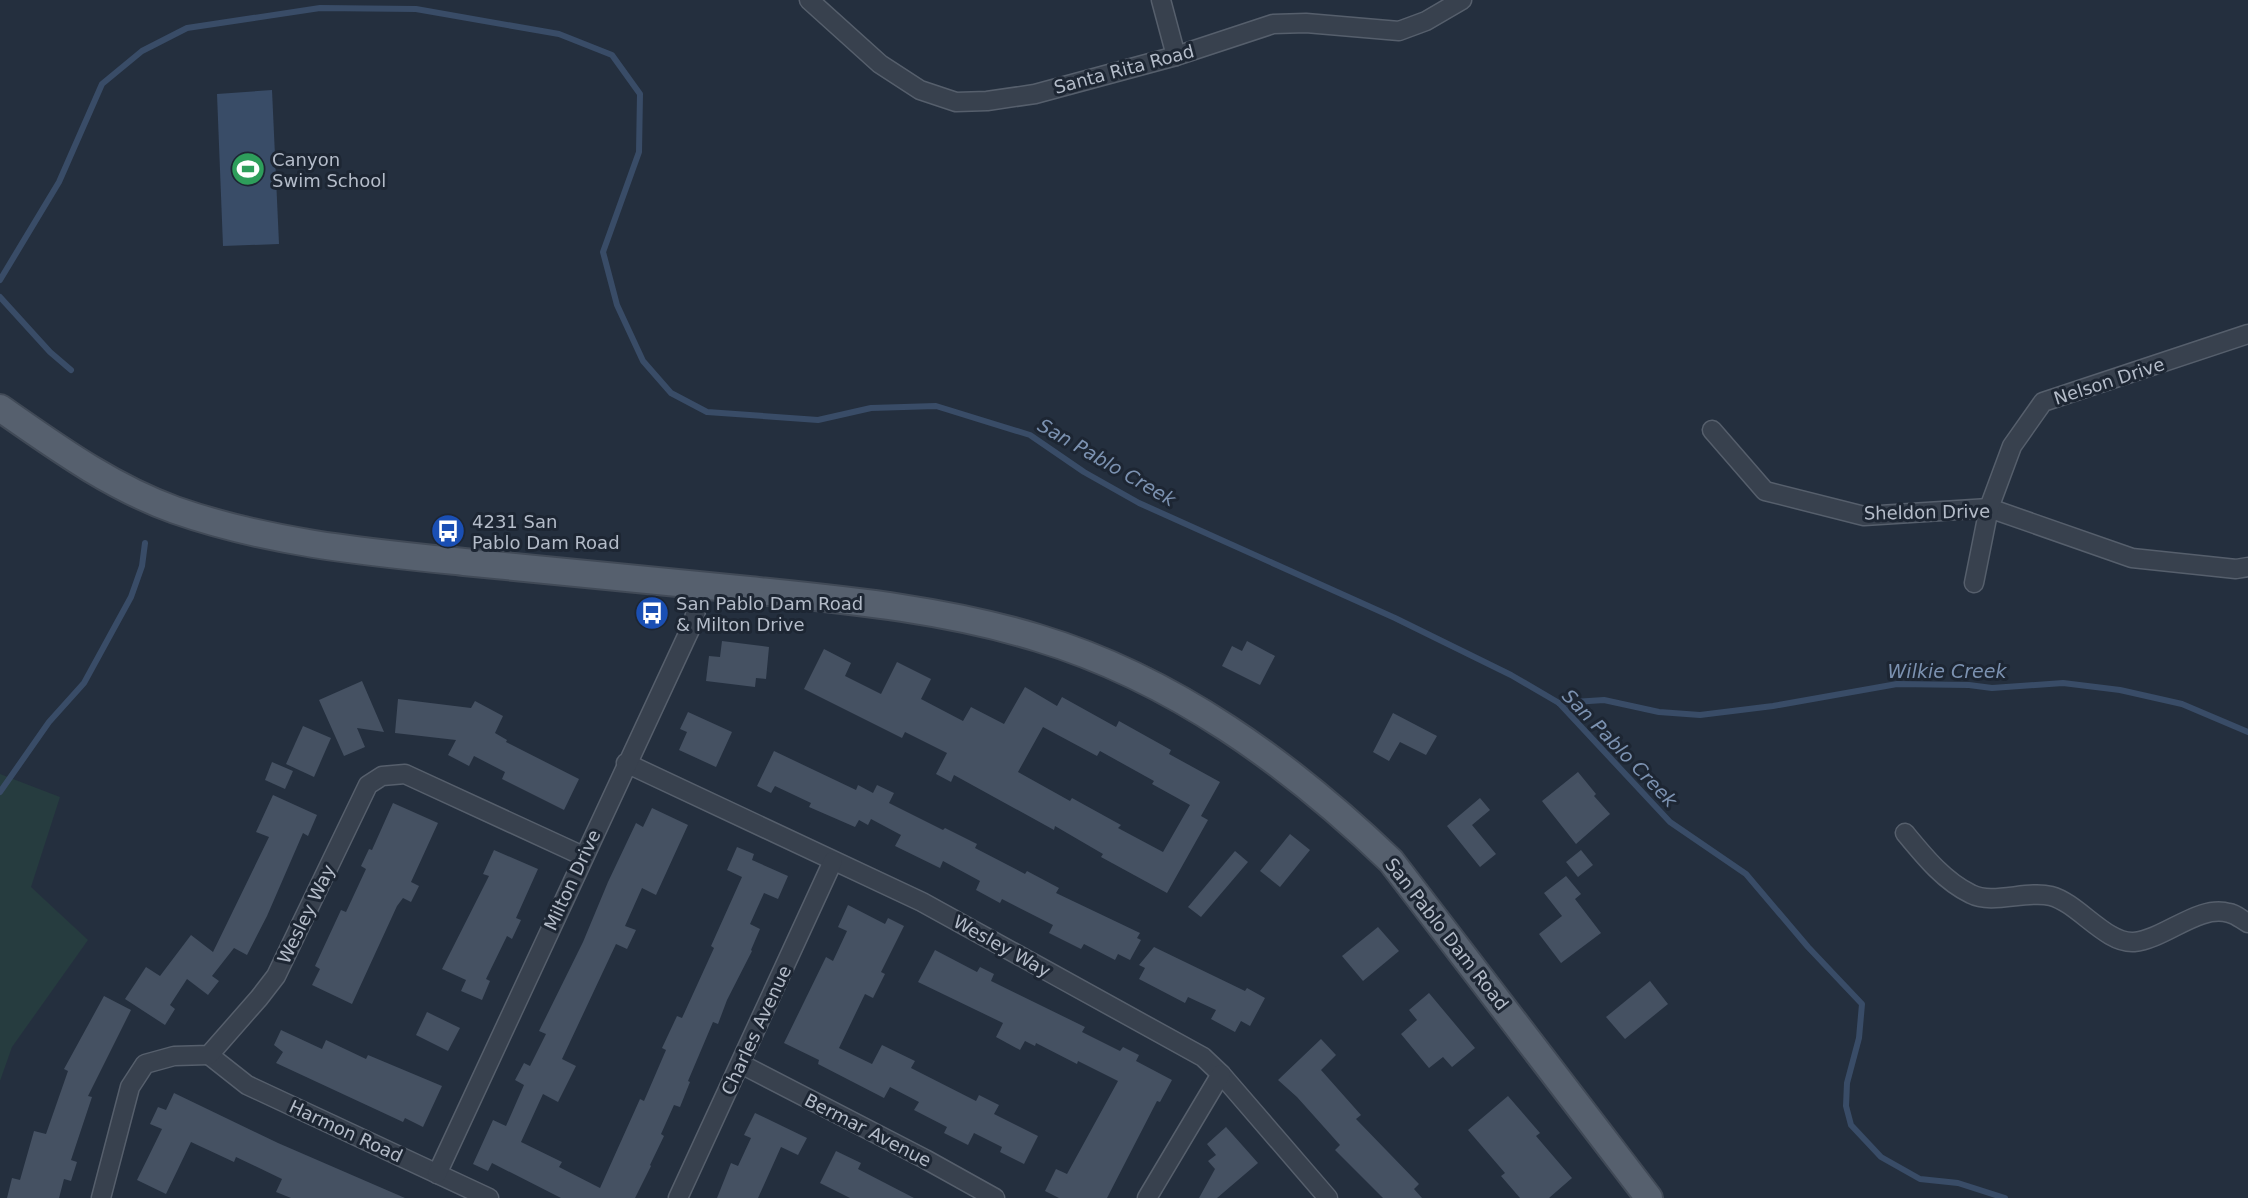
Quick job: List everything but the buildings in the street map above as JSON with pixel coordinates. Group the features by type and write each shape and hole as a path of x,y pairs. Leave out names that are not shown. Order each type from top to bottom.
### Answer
{"main road":[{"name":"San Pablo Dam Road","path":"0,408 116,485 173,509 237,529 326,547 702,585 956,616 1039,638 1100,659 1154,684 1219,721 1286,769 1341,813 1391,861 1641,1195"}],"street":[{"name":"Santa Rita Road","path":"809,0 880,64 920,90 956,102 987,101 1035,94 1176,56 1273,24 1306,23 1399,31 1426,21 1462,0"},
{"path":"1161,0 1176,56"},
{"name":"Nelson Drive","path":"1974,583 1989,508 2012,446 2043,402 2248,334"},
{"name":"Sheldon Drive","path":"1712,430 1765,491 1864,516 1989,508 2132,558 2236,569 2248,567"},
{"name":"Milton Drive","path":"437,1174 693,622 702,585"},
{"name":"Wesley Way","path":"626,763 922,902 1203,1057 1221,1074 1328,1198"},
{"name":"Wesley Way","path":"209,1055 276,976 368,785 382,776 405,774 583,856"},
{"path":"1905,833 1934,868 1974,896 2053,896 2075,908 2106,933 2132,943 2162,934 2207,913 2229,912 2248,923"},
{"name":"Charles Avenue","path":"678,1198 833,861"},
{"path":"102,1198 130,1087 145,1064 174,1056 209,1055"},
{"name":"Harmon Road","path":"209,1055 247,1085 489,1198"},
{"name":"Bermar Avenue","path":"741,1064 995,1198"},
{"path":"1147,1198 1221,1074"}],"green space":[{"path":"0,774 60,797 31,887 88,940 12,1047 0,1081"}],"water":[{"name":"Canyon Swim School","path":"272,90 279,244 223,246 217,94"}],"waterway":[{"name":"San Pablo Creek","path":"0,280 59,182 102,84 142,51 187,28 320,8 416,9 559,34 612,55 640,94 639,152 603,252 617,305 643,361 671,393 707,412 818,420 871,408 936,406 1030,435 1084,472 1139,503 1395,618 1511,675 1559,703 1670,822 1746,874 1808,947 1862,1004 1859,1038 1847,1083 1846,1106 1851,1125 1881,1157 1920,1179 1958,1183 2005,1198"},
{"path":"0,297 50,352 71,370"},
{"path":"0,792 49,722 84,683 131,597 142,566 145,543"},
{"name":"Wilkie Creek","path":"1559,703 1604,700 1659,712 1700,715 1773,706 1897,684 1992,688 2063,683 2120,690 2182,704 2248,732"}],"place":[{"name":"Canyon Swim School","path":"248,169"},
{"name":"4231 San Pablo Dam Road","path":"448,531"},
{"name":"San Pablo Dam Road & Milton Drive","path":"652,613"}]}
